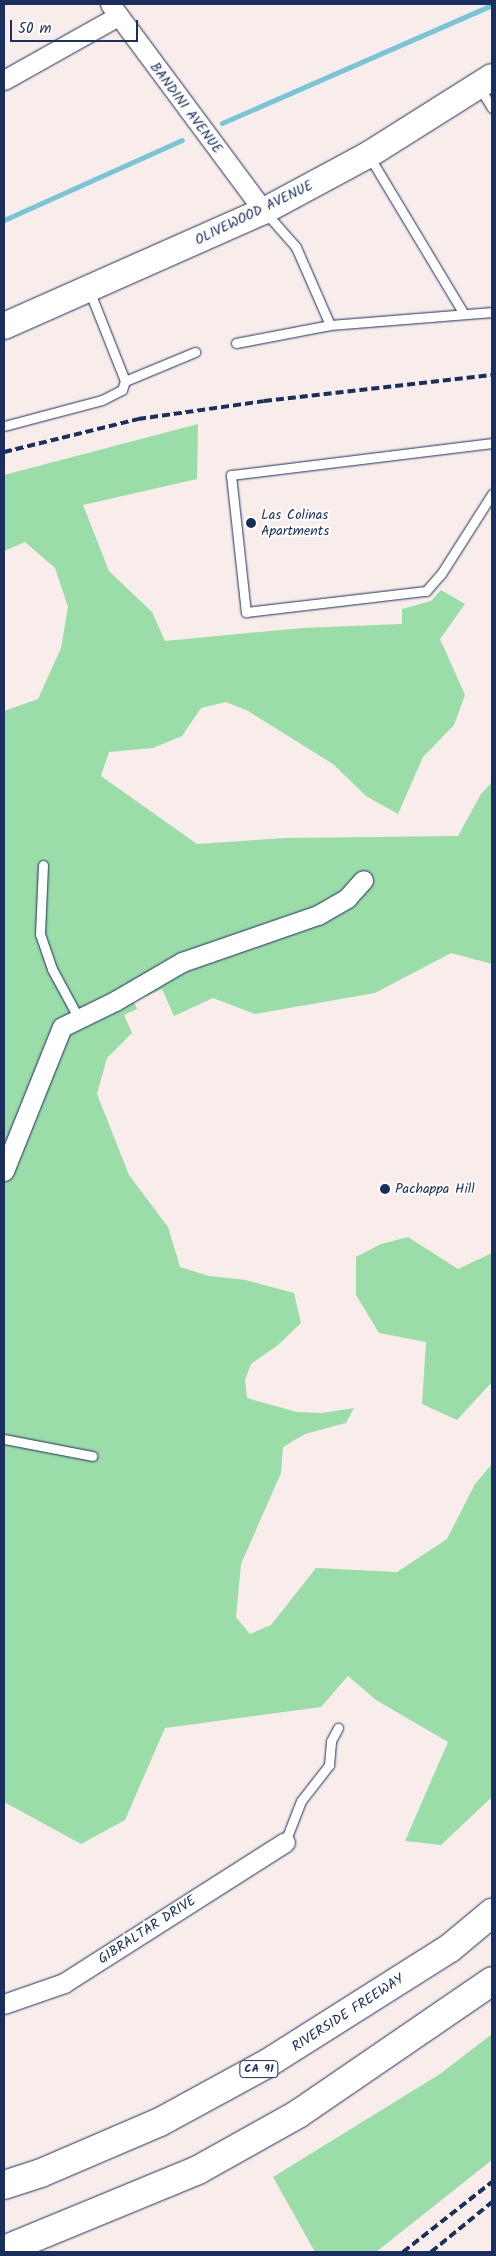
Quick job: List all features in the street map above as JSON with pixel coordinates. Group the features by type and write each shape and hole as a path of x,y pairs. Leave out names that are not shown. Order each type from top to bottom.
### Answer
{"highway":[{"name":"RIVERSIDE FREEWAY","path":"4,2185 41,2173 160,2122 268,2063 450,1948 492,1913"},
{"path":"4,2250 198,2170 298,2114 492,1981"}],"main road":[{"name":"OLIVEWOOD AVENUE","path":"4,326 264,211 368,154 485,82"}],"street":[{"path":"4,80 114,10"},
{"name":"BANDINI AVENUE","path":"114,10 264,211"},
{"path":"4,1171 62,1027 182,962 318,915 347,898 363,880"},
{"name":"GIBRALTAR DRIVE","path":"4,2004 64,1983 284,1842"}],"lane":[{"path":"485,82 492,108"},
{"path":"368,154 464,314"},
{"path":"264,211 296,247 330,325"},
{"path":"4,426 102,400 122,390 125,381 89,290"},
{"path":"236,343 330,325 492,312"},
{"path":"125,381 196,352"},
{"path":"492,443 232,475 246,612 426,590 441,574 492,494"},
{"path":"42,865 40,934 52,969 79,1018"},
{"path":"4,1439 92,1456"},
{"path":"284,1842 301,1801 329,1765 331,1741 338,1728"}],"green space":[{"path":"198,424 197,479 83,505 109,571 152,612 165,641 302,628 402,624 402,609 431,601 441,590 465,604 440,639 465,695 454,725 423,757 398,814 366,796 333,764 248,711 226,702 201,708 182,736 153,748 109,752 101,776 197,844 285,838 458,836 481,794 492,782 492,964 451,953 375,993 255,1014 213,998 174,1016 162,989 134,1002 137,1009 124,1015 132,1033 107,1058 97,1094 129,1175 168,1227 180,1267 209,1276 246,1280 294,1293 301,1323 278,1345 251,1364 245,1380 247,1398 297,1412 322,1413 354,1408 346,1423 305,1434 283,1447 281,1473 241,1564 236,1617 250,1634 271,1625 316,1568 397,1572 447,1539 475,1484 492,1464 492,1797 441,1845 405,1841 448,1742 376,1700 348,1676 321,1707 165,1728 125,1820 81,1844 4,1802 4,711 38,699 61,648 68,607 55,568 25,542 4,551 4,475"},
{"path":"408,1237 458,1269 492,1253 492,1382 457,1420 422,1404 426,1342 379,1333 356,1295 356,1257 381,1244"},
{"path":"492,2034 492,2160 376,2252 315,2252 273,2177 440,2074"}],"waterway":[{"path":"222,123 492,5"},
{"path":"4,220 182,140"}],"railway":[{"path":"4,452 138,419 264,401 492,375"},
{"path":"403,2252 492,2182"},
{"path":"431,2252 492,2202"}],"place":[{"name":"Las Colinas Apartments","path":"251,523"},
{"name":"Pachappa Hill","path":"385,1189"}]}
